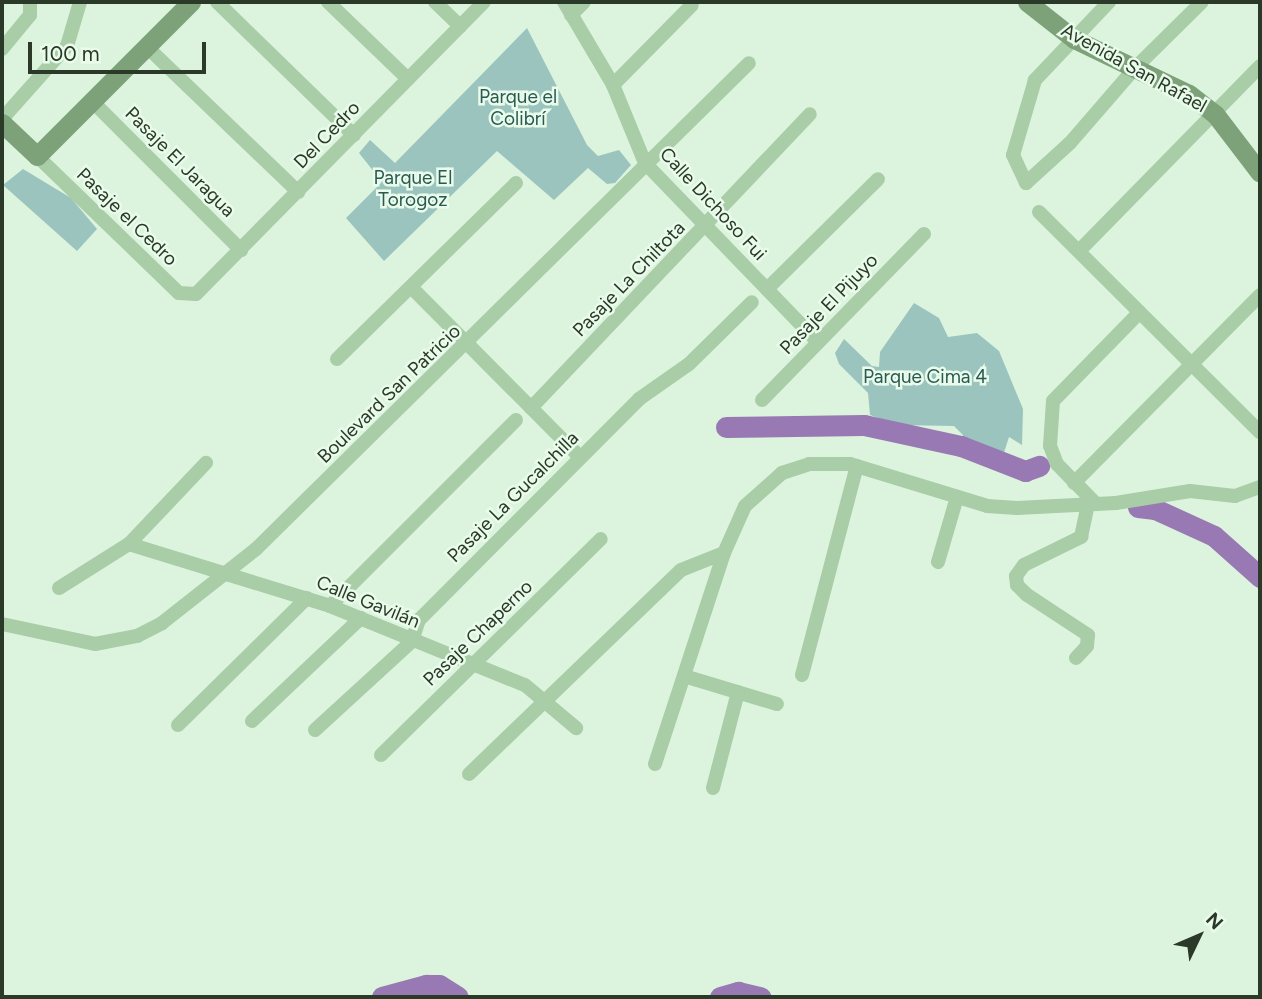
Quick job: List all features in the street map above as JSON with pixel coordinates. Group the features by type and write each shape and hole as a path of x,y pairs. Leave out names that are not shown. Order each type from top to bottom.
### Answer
{"street":[{"path":"2,48 30,15 30,2"},
{"path":"80,2 67,46 2,121 37,156 191,2"},
{"path":"217,2 354,135"},
{"path":"328,2 408,79"},
{"path":"435,2 460,26"},
{"name":"Del Cedro","path":"196,294 484,2"},
{"path":"568,8 584,2"},
{"name":"Avenida San Rafael","path":"1027,2 1074,39 1189,94 1215,114 1260,173"},
{"path":"1109,2 1035,80 1013,155 1026,183 1070,143 1134,69 1202,2"},
{"path":"613,85 692,5"},
{"name":"Calle Dichoso Fui","path":"568,8 613,85 645,163 818,342"},
{"path":"146,46 298,192"},
{"name":"Boulevard San Patricio","path":"2,624 95,644 112,643 162,623 226,574 468,345 645,163 749,62"},
{"path":"1079,251 1260,66"},
{"name":"Pasaje El Jaragua","path":"92,101 241,250"},
{"name":"Pasaje La Chiltota","path":"531,408 810,114"},
{"name":"Pasaje el Cedro","path":"37,156 179,293 196,294"},
{"path":"767,289 878,179"},
{"path":"337,359 516,183"},
{"path":"1039,212 1195,362 1260,432"},
{"name":"Pasaje El Pijuyo","path":"762,400 924,234"},
{"path":"411,287 580,457"},
{"path":"1074,483 1260,295"},
{"name":"Pasaje La Gucalchilla","path":"315,730 412,641 419,621 580,457 661,379 689,365 752,302"},
{"path":"1092,504 1057,464 1050,446 1053,401 1140,312"},
{"path":"330,606 516,420"},
{"path":"59,588 129,544 206,463"},
{"path":"655,764 724,553 745,506 782,473 809,464 857,466 957,497 1017,508 1092,504 1190,491 1235,496 1260,486"},
{"path":"802,675 857,466"},
{"path":"937,562 957,497"},
{"path":"1076,658 1087,646 1088,635 1027,595 1017,585 1016,576 1024,565 1081,537 1092,504"},
{"name":"Pasaje Chaperno","path":"381,755 601,539"},
{"name":"Calle Gavilán","path":"129,544 330,606 525,685 547,699 576,728"},
{"path":"469,774 681,570 724,553"},
{"path":"178,725 307,598"},
{"path":"252,721 361,618"},
{"path":"684,676 777,704"},
{"path":"713,788 737,692"}],"green space":[{"name":"Parque el Colibrí","path":"527,28 587,145 598,156 619,150 631,165 615,183 607,184 588,168 554,200 497,151 384,261 346,218 382,182 359,153 370,140 395,163"},
{"path":"23,169 71,198 97,229 77,251 3,185"},
{"name":"Parque Cima 4","path":"914,303 939,318 948,337 977,333 999,351 1023,409 1022,445 1009,437 1000,465 981,456 983,450 961,446 963,435 954,426 898,425 870,415 868,393 839,364 835,353 844,339 872,366 879,367 880,352"}],"waterway":[{"path":"726,427 864,425 961,446 1025,471 1039,466"},
{"path":"1138,507 1155,509 1214,536 1260,577"},
{"path":"382,997 426,985 439,985 458,997"},
{"path":"720,997 738,992 760,997"}],"park label":[{"name":"Parque El Torogoz","path":"413,189"}]}
